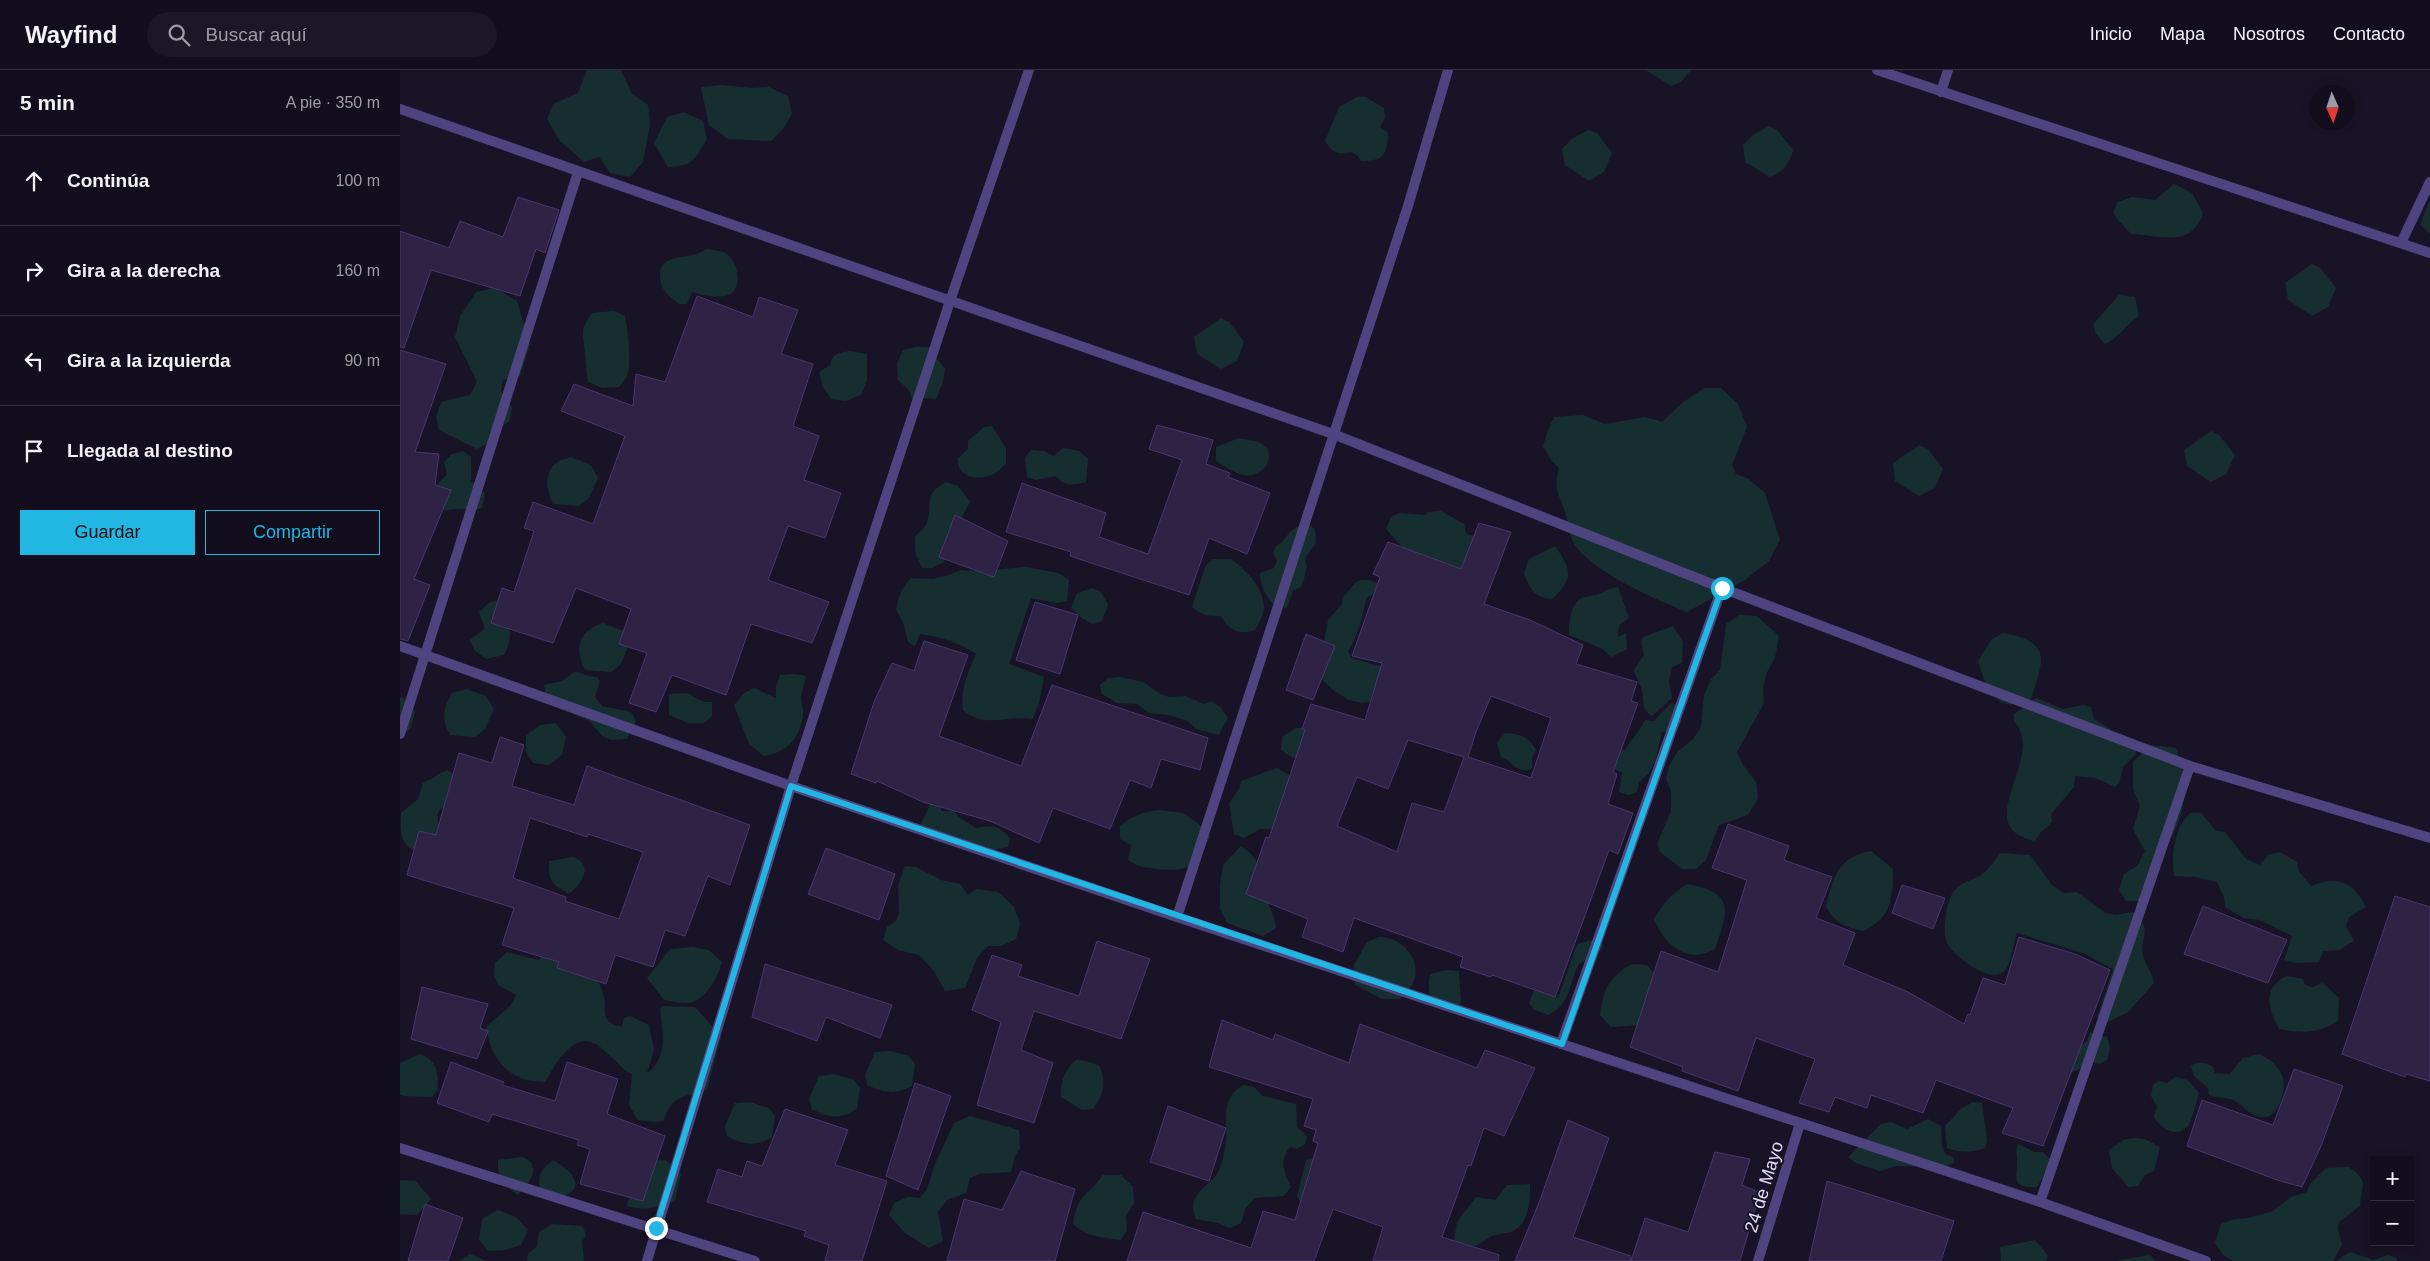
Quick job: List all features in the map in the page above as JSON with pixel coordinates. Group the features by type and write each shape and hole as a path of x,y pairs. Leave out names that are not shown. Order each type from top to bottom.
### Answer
{"street":[{"path":"646,1261 791,786 950,301 1029,70"},
{"path":"1177,917 1408,206 1448,70"},
{"path":"1877,70 2430,252"},
{"path":"1941,92 1948,70"},
{"path":"400,109 1333,434 1722,588 2190,766 2430,838"},
{"path":"400,734 578,172"},
{"path":"2401,243 2430,182"},
{"path":"1562,1044 1722,588"},
{"path":"400,646 791,786 1177,917 2040,1202 2206,1261"},
{"path":"2040,1202 2190,766"},
{"name":"24 de Mayo","path":"1758,1261 1800,1123"},
{"path":"400,1148 755,1261"}],"green space":[{"path":"587,70 621,70 632,94 648,105 650,124 643,162 630,177 610,173 599,157 584,162 559,140 547,119 553,104 578,93"},
{"path":"1646,70 1691,70 1681,82 1671,86"},
{"path":"721,85 752,88 769,87 788,96 792,114 783,129 771,141 728,139 709,125 701,87"},
{"path":"1357,97 1366,97 1384,108 1385,118 1380,127 1388,133 1387,147 1383,155 1374,160 1361,161 1352,153 1336,152 1325,141 1339,107"},
{"path":"684,112 703,121 707,139 696,157 688,163 668,167 654,143 667,117"},
{"path":"1769,126 1777,130 1793,150 1790,160 1785,167 1770,177 1745,162 1743,145 1753,135"},
{"path":"1588,130 1597,133 1612,153 1604,172 1589,181 1565,165 1562,149 1572,139"},
{"path":"2174,184 2192,193 2203,213 2198,224 2191,232 2183,236 2163,237 2131,234 2113,212 2118,202 2132,197 2155,200"},
{"path":"2430,199 2430,233 2420,225"},
{"path":"707,249 723,252 731,258 738,275 736,287 728,295 719,297 692,292 687,304 679,304 666,292 660,281 663,265 676,258 695,255"},
{"path":"2312,264 2320,268 2336,288 2328,307 2312,316 2288,300 2285,283"},
{"path":"495,288 517,301 530,345 520,376 503,380 501,391 512,407 509,422 490,431 487,444 477,449 439,430 436,417 441,402 470,395 477,382 455,337 460,316 476,292"},
{"path":"2119,295 2135,297 2139,316 2115,338 2105,344 2096,334 2093,324"},
{"path":"614,311 625,316 629,344 628,373 626,379 619,387 602,388 588,382 583,329 592,313"},
{"path":"1221,318 1229,322 1244,342 1237,361 1221,369 1197,354 1194,337"},
{"path":"916,347 932,347 934,355 945,369 943,382 936,399 912,399 909,390 898,380 897,363 903,350"},
{"path":"850,351 867,354 867,381 861,395 846,401 831,399 823,387 819,372 830,365 837,354"},
{"path":"1704,388 1721,388 1738,404 1747,427 1732,465 1736,474 1749,479 1765,493 1780,540 1769,561 1745,580 1687,612 1660,601 1613,577 1586,558 1577,548 1571,536 1556,487 1559,468 1551,460 1543,446 1554,417 1583,415 1605,424 1645,417 1662,422 1682,403"},
{"path":"992,426 1006,448 1006,464 991,475 978,478 971,477 961,470 958,465 958,458 968,449 968,441 984,427"},
{"path":"2211,431 2219,435 2235,455 2226,474 2211,482 2187,466 2184,450"},
{"path":"1239,438 1259,442 1268,449 1268,463 1256,474 1239,474 1216,461 1216,447"},
{"path":"1919,445 1928,449 1943,469 1935,488 1919,496 1895,481 1893,464"},
{"path":"1063,448 1079,451 1088,459 1086,482 1069,484 1062,482 1055,476 1036,480 1027,477 1025,458 1031,450 1044,451 1054,456"},
{"path":"463,451 471,457 471,481 485,493 482,508 442,510 431,506 430,493 447,474 444,462 452,454"},
{"path":"571,457 591,465 598,478 589,498 579,506 553,504 547,483 549,472 557,462"},
{"path":"946,482 958,486 970,502 959,523 947,533 948,548 944,562 932,568 922,568 916,555 915,537 926,524 931,495"},
{"path":"1441,511 1464,524 1466,534 1480,537 1467,567 1455,569 1403,548 1386,529 1391,517 1399,513 1426,515 1428,512"},
{"path":"1307,524 1315,529 1316,543 1305,558 1307,566 1301,587 1293,591 1287,608 1275,606 1262,587 1260,573 1274,568 1277,561 1273,553 1276,546 1291,531"},
{"path":"1555,546 1565,561 1568,573 1564,585 1552,599 1537,595 1528,583 1524,573 1529,559"},
{"path":"1213,559 1231,559 1248,574 1258,587 1264,611 1255,630 1239,632 1227,625 1221,616 1205,615 1192,607 1206,565"},
{"path":"1027,567 1058,573 1069,580 1067,601 1057,603 1031,598 1009,664 1044,677 1040,699 1033,719 979,719 963,710 962,703 965,681 976,654 956,643 928,635 920,634 915,646 908,642 903,622 896,610 899,596 911,578 933,579 960,570 974,571"},
{"path":"1370,580 1377,583 1380,587 1374,595 1367,597 1358,632 1348,651 1351,658 1391,669 1377,701 1362,703 1349,700 1333,690 1322,679 1319,670 1328,620 1342,604 1344,596 1356,582"},
{"path":"1618,587 1629,618 1619,625 1618,637 1626,633 1627,649 1611,657 1603,649 1569,635 1569,624 1573,608 1579,600"},
{"path":"1092,588 1101,592 1108,605 1102,621 1092,624 1071,608 1077,593"},
{"path":"503,599 510,627 509,641 504,655 486,659 474,650 470,640 485,629 479,612 490,602"},
{"path":"1739,615 1757,616 1779,636 1775,658 1766,674 1763,690 1764,703 1737,752 1743,765 1756,782 1758,798 1748,815 1719,825 1706,860 1696,869 1682,869 1660,852 1657,844 1671,811 1671,791 1666,779 1669,766 1678,751 1693,739 1701,727 1704,695 1711,679 1720,670 1726,624"},
{"path":"603,623 623,631 629,644 621,664 611,672 585,670 580,654 580,641 588,631"},
{"path":"1673,626 1683,642 1682,663 1672,667 1669,682 1672,698 1652,716 1646,711 1642,690 1634,670 1644,655 1641,642 1643,637"},
{"path":"2003,633 2030,641 2037,647 2040,654 2039,673 2031,699 2019,703 2009,704 2001,702 1995,696 1985,681 1978,661 1991,640"},
{"path":"574,672 597,677 600,681 595,697 602,706 631,712 636,721 627,739 611,740 602,736 590,721 548,704 544,685 562,681"},
{"path":"795,674 806,676 801,696 802,723 791,743 779,752 764,756 749,744 734,705 743,694 754,688 776,698 776,686 780,675"},
{"path":"1120,677 1143,682 1160,694 1169,697 1185,696 1204,704 1212,701 1221,708 1228,718 1219,735 1196,729 1188,721 1169,715 1149,713 1137,704 1117,703 1102,694 1100,685 1108,678"},
{"path":"467,689 486,696 494,709 485,729 475,737 450,735 444,718 447,704 452,693"},
{"path":"687,693 704,702 712,702 712,716 704,723 688,723 669,715 669,694"},
{"path":"400,698 404,698 415,712 410,729 400,738"},
{"path":"2036,698 2063,709 2083,705 2091,707 2094,719 2112,730 2136,740 2136,754 2123,767 2119,783 2115,787 2095,778 2075,776 2074,787 2051,814 2052,822 2041,832 2035,841 2016,833 2008,821 2007,806 2022,753 2022,736 2014,721 2014,714"},
{"path":"1671,703 1680,706 1681,723 1675,731 1662,732 1655,762 1648,774 1639,782 1637,792 1629,795 1619,792 1622,773 1609,766 1616,748 1625,750 1645,720 1654,721"},
{"path":"556,723 566,737 562,755 549,765 533,763 526,752 526,736 540,725"},
{"path":"1296,728 1308,728 1300,756 1293,758 1281,750 1282,737"},
{"path":"1505,733 1523,737 1533,745 1536,750 1532,758 1532,768 1527,771 1521,769 1501,757 1497,743"},
{"path":"2144,744 2176,748 2184,774 2184,799 2182,811 2173,835 2158,859 2156,880 2146,901 2126,901 2119,890 2124,874 2137,866 2145,851 2133,829 2140,806 2133,789 2133,762 2141,754"},
{"path":"1277,768 1299,781 1272,829 1260,829 1244,838 1234,834 1229,803 1239,789 1241,781"},
{"path":"447,770 456,775 449,807 440,809 437,815 440,830 423,854 415,851 403,839 401,835 401,813 418,799 423,783"},
{"path":"929,800 938,803 942,811 954,811 959,817 976,828 991,826 1000,829 1010,839 1008,847 990,851 941,836 925,837 921,823 928,810"},
{"path":"1159,810 1183,813 1199,824 1210,836 1201,854 1185,868 1168,870 1142,867 1128,860 1131,845 1120,839 1120,826 1138,815"},
{"path":"2190,813 2201,813 2216,831 2225,832 2246,859 2260,865 2268,855 2280,852 2297,862 2299,872 2311,886 2329,881 2337,881 2350,886 2366,907 2349,917 2346,926 2354,941 2339,950 2323,951 2319,962 2297,963 2284,960 2292,936 2260,920 2243,918 2225,907 2224,897 2217,882 2196,877 2174,876 2173,859 2177,834 2180,826"},
{"path":"1241,846 1254,858 1260,870 1266,898 1275,920 1276,928 1263,936 1227,923 1220,909 1220,884 1223,865"},
{"path":"1871,851 1893,869 1892,889 1889,906 1885,913 1873,926 1863,931 1851,928 1836,920 1826,906 1835,877 1844,863 1860,854"},
{"path":"2000,853 2030,855 2052,885 2064,893 2077,892 2106,913 2116,915 2133,912 2140,919 2145,930 2142,947 2143,953 2154,983 2128,1012 2106,1023 2097,1018 2113,969 2083,953 2017,933 2006,969 2001,974 1993,975 1984,973 1965,962 1951,949 1946,938 1945,919 1952,894 1961,885 1980,876"},
{"path":"573,857 580,860 585,870 578,885 569,894 553,882 549,874 549,861"},
{"path":"905,866 916,867 941,880 960,884 968,895 976,889 998,892 1014,907 1020,923 1016,939 1001,946 988,946 977,958 965,988 945,991 934,971 919,955 898,950 883,940 887,927 896,921 899,913 898,886"},
{"path":"1687,884 1714,892 1721,898 1724,905 1723,924 1715,949 1695,955 1678,950 1671,944 1664,937 1654,919 1668,900"},
{"path":"1379,937 1387,938 1402,945 1413,959 1416,975 1409,989 1400,999 1382,999 1355,985 1354,965 1367,942"},
{"path":"1593,940 1602,942 1603,947 1598,954 1579,964 1568,993 1561,1005 1548,1015 1533,1009 1529,1003 1534,990 1558,998 1577,944"},
{"path":"693,947 709,950 722,962 718,974 706,993 694,1001 682,1003 664,1000 647,978 670,949"},
{"path":"544,951 567,958 567,972 598,981 604,995 605,1016 610,1023 622,1027 624,1018 630,1016 649,1025 654,1050 647,1073 654,1067 661,1052 663,1036 660,1009 664,1006 695,1007 721,1036 707,1090 685,1096 674,1102 670,1106 664,1121 638,1120 629,1105 632,1074 625,1070 602,1048 588,1041 580,1042 565,1052 545,1082 533,1081 512,1074 504,1067 492,1050 486,1027 510,1006 516,995 498,985 494,974 495,963 507,952 539,960"},
{"path":"1632,964 1647,965 1660,980 1641,1025 1611,1027 1600,1015 1603,998 1609,984 1618,973"},
{"path":"1446,970 1459,971 1461,1003 1444,1010 1434,1004 1429,991 1429,982 1430,974"},
{"path":"2286,976 2303,979 2305,985 2312,987 2323,983 2339,998 2338,1021 2323,1028 2309,1031 2279,1029 2272,1014 2269,1000 2273,987"},
{"path":"2090,1032 2107,1037 2110,1048 2107,1060 2099,1064 2091,1062 2083,1064 2080,1069 2070,1073 2080,1046 2087,1041"},
{"path":"890,1051 909,1056 915,1064 912,1086 900,1091 889,1092 867,1085 865,1075 875,1052"},
{"path":"420,1054 433,1063 438,1077 438,1089 432,1097 400,1095 400,1063"},
{"path":"2259,1054 2269,1060 2280,1071 2284,1086 2281,1100 2275,1112 2265,1117 2252,1114 2232,1099 2209,1095 2208,1088 2194,1076 2191,1066 2197,1063 2205,1063 2213,1067 2215,1073 2230,1074 2243,1058"},
{"path":"1078,1059 1099,1065 1103,1078 1102,1093 1093,1109 1082,1110 1061,1097 1066,1071"},
{"path":"834,1074 854,1080 860,1088 857,1109 844,1115 829,1116 812,1109 809,1099 819,1076"},
{"path":"2175,1077 2188,1080 2199,1093 2189,1124 2185,1129 2175,1132 2165,1129 2154,1117 2157,1106 2151,1096 2153,1085 2159,1081 2167,1083"},
{"path":"1243,1085 1254,1087 1263,1096 1296,1104 1297,1127 1307,1136 1305,1144 1297,1149 1290,1147 1285,1157 1284,1167 1291,1187 1284,1196 1255,1198 1245,1209 1241,1223 1230,1228 1218,1223 1196,1219 1193,1210 1196,1196 1212,1180 1220,1168 1226,1141 1227,1107 1231,1096"},
{"path":"750,1102 769,1108 775,1116 772,1137 749,1144 727,1136 725,1126 735,1103"},
{"path":"1973,1102 1982,1103 1987,1140 1985,1148 1966,1152 1947,1148 1945,1126 1961,1109"},
{"path":"970,1116 1019,1130 1020,1148 1015,1156 1011,1172 979,1174 970,1178 966,1193 947,1200 938,1212 943,1241 929,1248 905,1233 889,1215 894,1203 908,1197 920,1198 927,1189 935,1164 954,1123"},
{"path":"1928,1119 1941,1126 1942,1146 1945,1154 1953,1157 1954,1163 1944,1167 1896,1166 1880,1171 1856,1163 1848,1157 1881,1124 1891,1122 1907,1129"},
{"path":"2125,1139 2145,1139 2160,1147 2154,1171 2145,1175 2138,1186 2128,1187 2112,1168 2109,1150"},
{"path":"2018,1144 2035,1152 2043,1152 2050,1159 2045,1174 2037,1187 2022,1186 2017,1180 2016,1150"},
{"path":"522,1157 529,1160 533,1169 530,1180 518,1195 502,1181 498,1160"},
{"path":"1326,1157 1303,1208 1297,1196 1306,1160"},
{"path":"553,1160 572,1175 575,1188 566,1195 541,1197 539,1185 541,1172"},
{"path":"666,1160 681,1174 675,1200 651,1208 626,1206 645,1161"},
{"path":"2349,1167 2362,1180 2360,1206 2339,1222 2338,1229 2342,1245 2333,1261 2233,1261 2222,1254 2215,1243 2221,1224 2234,1219 2248,1218 2273,1211 2291,1197 2307,1192 2310,1184 2326,1168"},
{"path":"1103,1175 1121,1175 1133,1187 1134,1203 1126,1216 1127,1231 1121,1240 1088,1234 1073,1223 1081,1200"},
{"path":"400,1180 416,1181 431,1199 417,1215 400,1214"},
{"path":"1530,1184 1528,1211 1517,1228 1511,1232 1494,1235 1477,1245 1469,1247 1454,1240 1457,1222 1476,1197 1495,1200 1507,1185"},
{"path":"498,1210 516,1217 528,1230 521,1245 506,1250 488,1251 479,1240 482,1219"},
{"path":"552,1224 583,1226 586,1236 582,1241 584,1261 527,1261 528,1254 537,1246 539,1232"},
{"path":"2035,1240 2048,1256 2046,1261 2001,1261 2000,1247"},
{"path":"2350,1252 2373,1260 2388,1255 2396,1258 2397,1261 2336,1261"},
{"path":"470,1254 486,1261 460,1261"},
{"path":"2150,1255 2155,1261 2115,1261"}],"building":[{"path":"518,197 559,210 545,253 536,249 520,296 431,270 404,348 400,347 400,231 449,248 460,221 503,237"},
{"path":"697,296 753,317 759,297 798,310 781,354 813,364 793,426 819,436 804,480 841,493 825,538 788,526 768,580 829,602 812,643 751,624 726,695 672,675 656,712 629,703 647,653 619,644 631,609 576,588 553,643 491,623 502,588 514,592 534,531 524,528 533,502 593,524 625,436 561,411 574,384 633,406 636,374 665,382"},
{"path":"400,350 446,364 415,452 439,454 435,485 451,490 414,579 430,585 408,641 400,639"},
{"path":"1157,425 1213,440 1206,464 1230,473 1228,477 1270,493 1247,554 1209,538 1189,595 1070,556 1071,552 1006,532 1022,483 1106,513 1099,537 1148,554 1182,460 1149,449"},
{"path":"955,515 1008,541 994,577 939,557"},
{"path":"1479,523 1511,532 1484,604 1530,620 1583,645 1576,664 1637,682 1631,701 1638,703 1613,772 1617,774 1608,804 1633,813 1618,854 1609,850 1555,997 1492,975 1491,977 1460,967 1463,957 1354,918 1343,952 1302,937 1308,919 1246,894 1266,837 1269,838 1305,730 1302,729 1311,704 1365,720 1382,663 1352,656 1380,577 1373,574 1388,542 1461,569","holes":["1491,696 1551,718 1531,778 1468,757","1408,740 1464,757 1444,812 1412,803 1397,852 1337,826 1357,777 1388,789"]},
{"path":"1035,602 1078,615 1060,674 1016,660"},
{"path":"1306,634 1335,646 1313,700 1286,690"},
{"path":"924,641 968,655 939,736 1021,766 1052,685 1208,738 1200,770 1161,759 1151,788 1130,780 1110,829 1053,808 1039,843 990,821 923,802 877,781 876,783 851,774 874,702 892,663 914,671"},
{"path":"500,737 524,745 512,786 574,805 587,766 750,825 730,885 708,876 685,936 665,930 653,967 615,955 606,984 557,968 559,962 502,945 514,908 407,875 419,831 436,835 459,753 492,763","holes":["530,818 587,837 588,834 643,852 619,919 565,901 566,897 513,878"]},
{"path":"1728,824 1789,846 1784,860 1832,877 1816,918 1855,933 1843,965 1908,992 1964,1024 1968,1014 1970,1015 1983,978 2005,985 2019,937 2075,954 2110,970 2043,1146 2002,1133 2013,1108 1936,1080 1923,1113 1871,1095 1867,1108 1835,1097 1829,1112 1799,1103 1815,1059 1756,1038 1738,1091 1682,1071 1683,1067 1630,1047 1661,951 1718,972 1747,880 1712,868"},
{"path":"826,848 895,874 879,920 808,894"},
{"path":"1902,885 1945,898 1933,929 1892,913"},
{"path":"2395,896 2430,907 2430,1081 2406,1074 2405,1077 2342,1054"},
{"path":"2203,906 2287,940 2268,983 2184,954"},
{"path":"1097,941 1150,959 1121,1039 1034,1011 1021,1050 1053,1063 1034,1123 977,1105 1001,1022 972,1010 992,955 1022,965 1018,976 1079,996"},
{"path":"765,964 892,1005 880,1038 826,1017 817,1041 752,1017"},
{"path":"422,987 488,1004 480,1028 488,1031 477,1059 411,1039"},
{"path":"1222,1020 1273,1040 1275,1034 1349,1063 1360,1024 1477,1068 1485,1050 1535,1068 1504,1136 1484,1128 1471,1166 1468,1165 1442,1237 1499,1255 1498,1261 1373,1261 1383,1227 1333,1209 1314,1261 1127,1261 1143,1212 1251,1248 1263,1211 1295,1220 1318,1143 1313,1141 1316,1130 1304,1126 1313,1099 1209,1067"},
{"path":"451,1062 504,1082 502,1085 555,1101 567,1062 618,1079 607,1114 665,1136 643,1201 580,1184 590,1149 577,1145 579,1140 492,1114 489,1122 437,1103"},
{"path":"2294,1069 2343,1086 2321,1146 2302,1187 2277,1180 2187,1146 2202,1100 2273,1125"},
{"path":"915,1083 951,1096 918,1190 886,1176"},
{"path":"1168,1106 1226,1128 1209,1181 1150,1162"},
{"path":"785,1109 848,1130 835,1165 887,1181 862,1261 825,1261 829,1245 804,1236 806,1231 707,1202 718,1169 742,1177 747,1161 762,1166"},
{"path":"1568,1120 1609,1138 1573,1237 1631,1256 1630,1261 1515,1261 1540,1200"},
{"path":"1715,1152 1750,1159 1742,1185 1760,1193 1740,1261 1631,1261 1645,1218 1688,1232"},
{"path":"1021,1171 1075,1189 1055,1261 947,1261 964,1199 1002,1210"},
{"path":"1827,1181 1954,1221 1941,1261 1809,1261"},
{"path":"425,1204 463,1218 448,1261 408,1261"}],"route":[{"path":"656,1228 791,786 1177,917 1562,1044 1722,588"}]}
